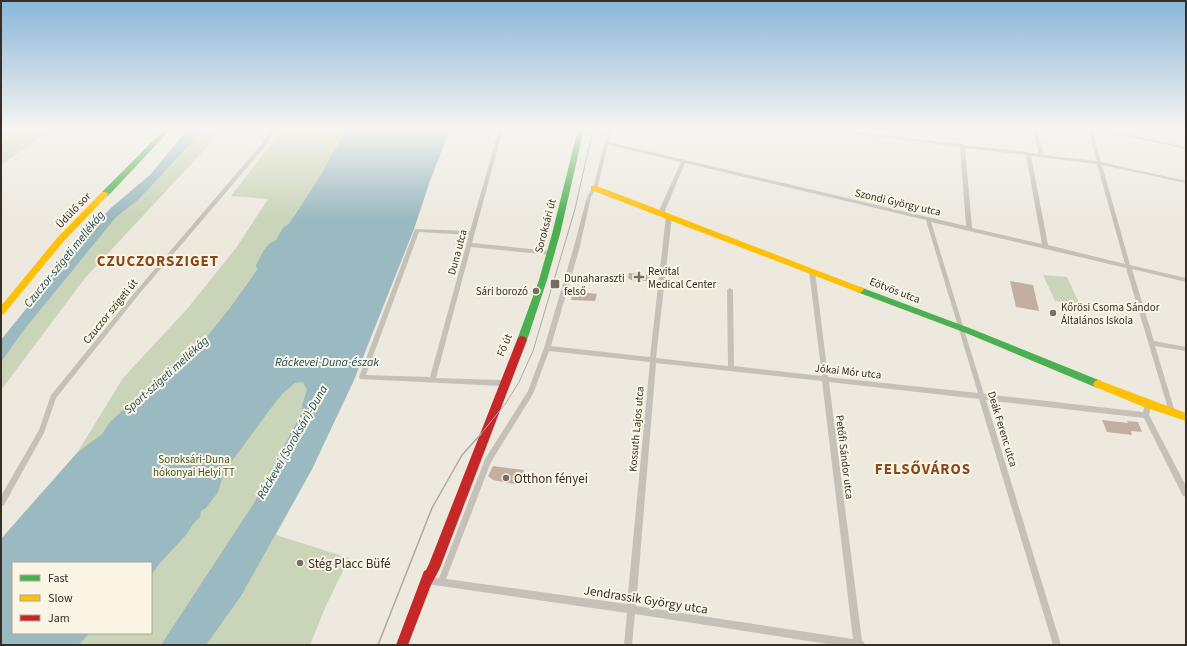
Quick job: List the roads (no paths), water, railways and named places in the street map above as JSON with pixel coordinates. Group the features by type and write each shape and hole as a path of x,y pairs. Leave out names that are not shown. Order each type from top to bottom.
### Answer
{"street":[{"name":"Üdülő sor","path":"1,312 60,240 139,159"},
{"name":"Czuczor szigeti út","path":"1,503 42,431 53,397 138,292 251,159"},
{"name":"Duna utca","path":"432,380 493,159"},
{"name":"Soroksári út","path":"525,328 551,253 574,159"},
{"path":"441,582 488,461 531,392 547,348 576,250 589,196 594,188 602,159"},
{"name":"Szondi György utca","path":"672,159 1186,280"},
{"path":"963,159 969,228"},
{"path":"1029,159 1045,246"},
{"path":"1073,159 1101,163 1186,182"},
{"path":"1100,159 1128,266 1172,412"},
{"name":"Kossuth Lajos utca","path":"628,645 665,214 684,162"},
{"name":"Eötvös utca","path":"594,188 960,328 1148,404 1186,417"},
{"name":"Deák Ferenc utca","path":"928,219 1057,645"},
{"path":"473,233 417,230 362,377 502,383"},
{"path":"470,245 551,253"},
{"name":"Petőfi Sándor utca","path":"812,271 859,645"},
{"path":"730,290 731,368"},
{"name":"Fő út","path":"402,645 492,401 502,383 525,328"},
{"name":"Fő út","path":"427,580 434,568 487,427 506,383 525,328"},
{"path":"1152,343 1186,349"},
{"name":"Jókai Mór utca","path":"547,348 1146,415"},
{"path":"1148,404 1146,415 1186,494"},
{"name":"Jendrassik György utca","path":"427,580 631,609 859,645"}],"water":[{"path":"163,159 176,159 139,199 116,217 23,331 1,362 1,340 90,230 112,207 151,174"},
{"name":"Soroksári-Duna hókonyai Helyi TT","path":"329,159 438,159 414,229 354,380 312,469 241,596 206,645 161,645 254,503 302,412 302,405 307,390 303,382 295,383 283,393 271,408 224,472 218,492 206,508 201,511 200,517 193,524 186,535 159,564 152,574 152,562 12,562 12,634 89,634 78,645 1,645 1,539 77,453 102,434 110,422 123,410 177,370 192,355 230,308 257,270 256,265 264,250 269,244 276,240 283,228 289,224 321,175"}],"tram line":[{"path":"480,435 506,403 519,382 533,351 575,209 586,159"},
{"path":"378,645 432,508 462,455 481,434"}],"place":[{"name":"Revital Medical Center","path":"639,277"},
{"name":"Dunaharaszti felső","path":"555,284"},
{"name":"Sári borozó","path":"536,291"},
{"name":"Kőrösi Csoma Sándor Általános Iskola","path":"1053,313"},
{"name":"Otthon fényei","path":"506,478"},
{"name":"Stég Placc Büfé","path":"300,563"}],"district":[{"name":"CZUCZORSZIGET","path":"158,261"},
{"name":"FELSŐVÁROS","path":"923,469"}],"water label":[{"name":"Czuczor-szigeti mellékág","path":"64,259"},
{"name":"Ráckevei-Duna-észak","path":"327,362"},
{"name":"Sport-szigeti mellékág","path":"166,375"},
{"name":"Ráckevei (Soroksári)-Duna","path":"292,442"}]}
